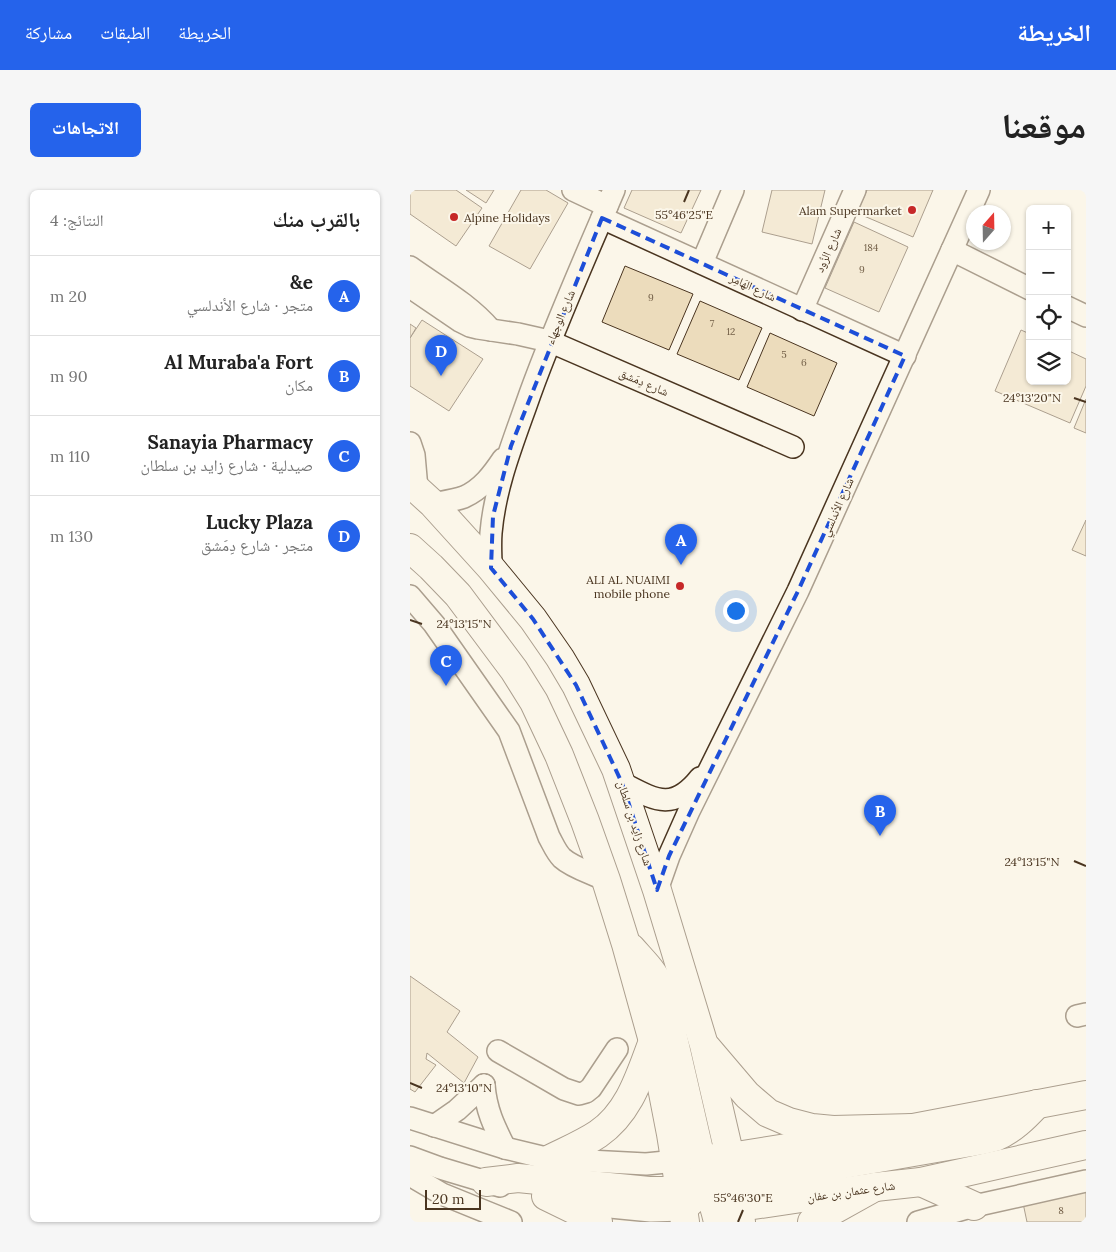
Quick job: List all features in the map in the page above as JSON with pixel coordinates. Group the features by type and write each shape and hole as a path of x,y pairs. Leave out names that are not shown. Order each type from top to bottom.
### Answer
{"main road":[{"name":"شارع زايد بن سلطان","path":"420,492 492,568 533,619 576,685 604,742 622,783 657,890 704,1045 730,1157"},
{"path":"410,548 458,595 514,670 534,702 559,755 606,880 653,1041 708,1194"},
{"path":"626,944 650,969 663,994 708,1194"},
{"path":"550,1159 599,1133 625,1108 653,1041"},
{"path":"704,1045 747,1095 768,1113 789,1122 812,1128 833,1130 913,1128"},
{"path":"708,1194 722,1165 730,1157 913,1128 1086,1095"},
{"path":"486,1182 518,1178 648,1191 708,1194 995,1137 1021,1121 1037,1104"},
{"name":"شارع عثمان بن عفان","path":"708,1194 875,1187 921,1182 1086,1145"},
{"path":"921,1182 974,1206"},
{"path":"812,1222 875,1187"},
{"path":"546,1196 598,1222"}],"street":[{"name":"شارع الهَامِر","path":"573,190 607,204 702,263 905,356"},
{"path":"702,263 733,190"},
{"name":"شارع الزُود","path":"802,310 854,190"},
{"name":"شارع الأندلسي","path":"657,890 689,810 798,591 979,190"},
{"name":"شارع الوجهاء","path":"492,568 490,545 492,525 497,496 511,446 549,341 607,204"},
{"path":"952,250 1026,286"},
{"path":"410,268 470,309 491,330"},
{"name":"شارع دِمَشق","path":"410,287 460,321 478,328 549,341 793,447"},
{"path":"1071,309 1086,316"},
{"path":"410,443 414,455 420,492"},
{"name":"شارع الوجهاء","path":"420,492 464,497 478,489 495,471 511,446"},
{"path":"410,596 434,624 509,731 555,849 570,864 606,880"},
{"name":"شارع الأندلسي","path":"622,783 645,795 665,800 679,797 694,786 714,760"},
{"path":"498,1051 564,1089 579,1094 591,1088 617,1049"},
{"path":"434,1126 457,1110 484,1086 488,1112 505,1148"},
{"name":"شارع عثمان بن عفان","path":"410,1118 505,1148 550,1159 646,1164 708,1194"},
{"name":"شارع عثمان بن عفان","path":"410,1157 486,1182 600,1206 651,1211 708,1194"},
{"path":"410,1174 470,1214 511,1222"},
{"path":"918,1222 974,1206 1086,1182"}],"highlighted area":[{"path":"602,218 905,356 798,591 669,856 657,890 622,783 576,685 533,619 491,568 493,516 511,446"}],"building":[{"path":"410,190 456,190 482,208 456,246 410,214"},
{"path":"466,190 494,190 486,203"},
{"path":"521,190 546,190 568,203 530,269 489,246"},
{"path":"632,190 701,190 681,233 624,208"},
{"path":"772,190 825,190 812,244 762,232"},
{"path":"867,190 933,190 913,237 857,213"},
{"path":"854,222 908,247 879,312 825,288"},
{"path":"625,266 693,294 669,350 602,322"},
{"path":"700,301 762,328 739,380 677,354"},
{"path":"422,320 483,359 449,411 410,386 410,338"},
{"path":"410,324 416,328 410,338"},
{"path":"1021,330 1026,332 1026,385 1071,385 1071,352 1086,359 1086,386 1070,423 995,391"},
{"path":"770,333 837,363 814,416 747,387"},
{"path":"1086,399 1086,433 1074,428"},
{"path":"1086,520 1086,556 1072,550"},
{"path":"410,976 460,1011 447,1032 478,1057 464,1083 427,1053 426,1059 436,1065 415,1092 410,1089"},
{"path":"1086,1190 1086,1222 1027,1222 1023,1203"}],"place":[{"name":"Alam Supermarket","path":"912,210"},
{"name":"Alpine Holidays","path":"454,217"},
{"name":"Lucky Plaza","path":"441,376"},
{"name":"e&","path":"681,565"},
{"name":"ALI AL NUAIMI mobile phone","path":"680,586"},
{"name":"Sanayia Pharmacy","path":"446,686"},
{"name":"Al Muraba'a Fort","path":"880,836"}]}
